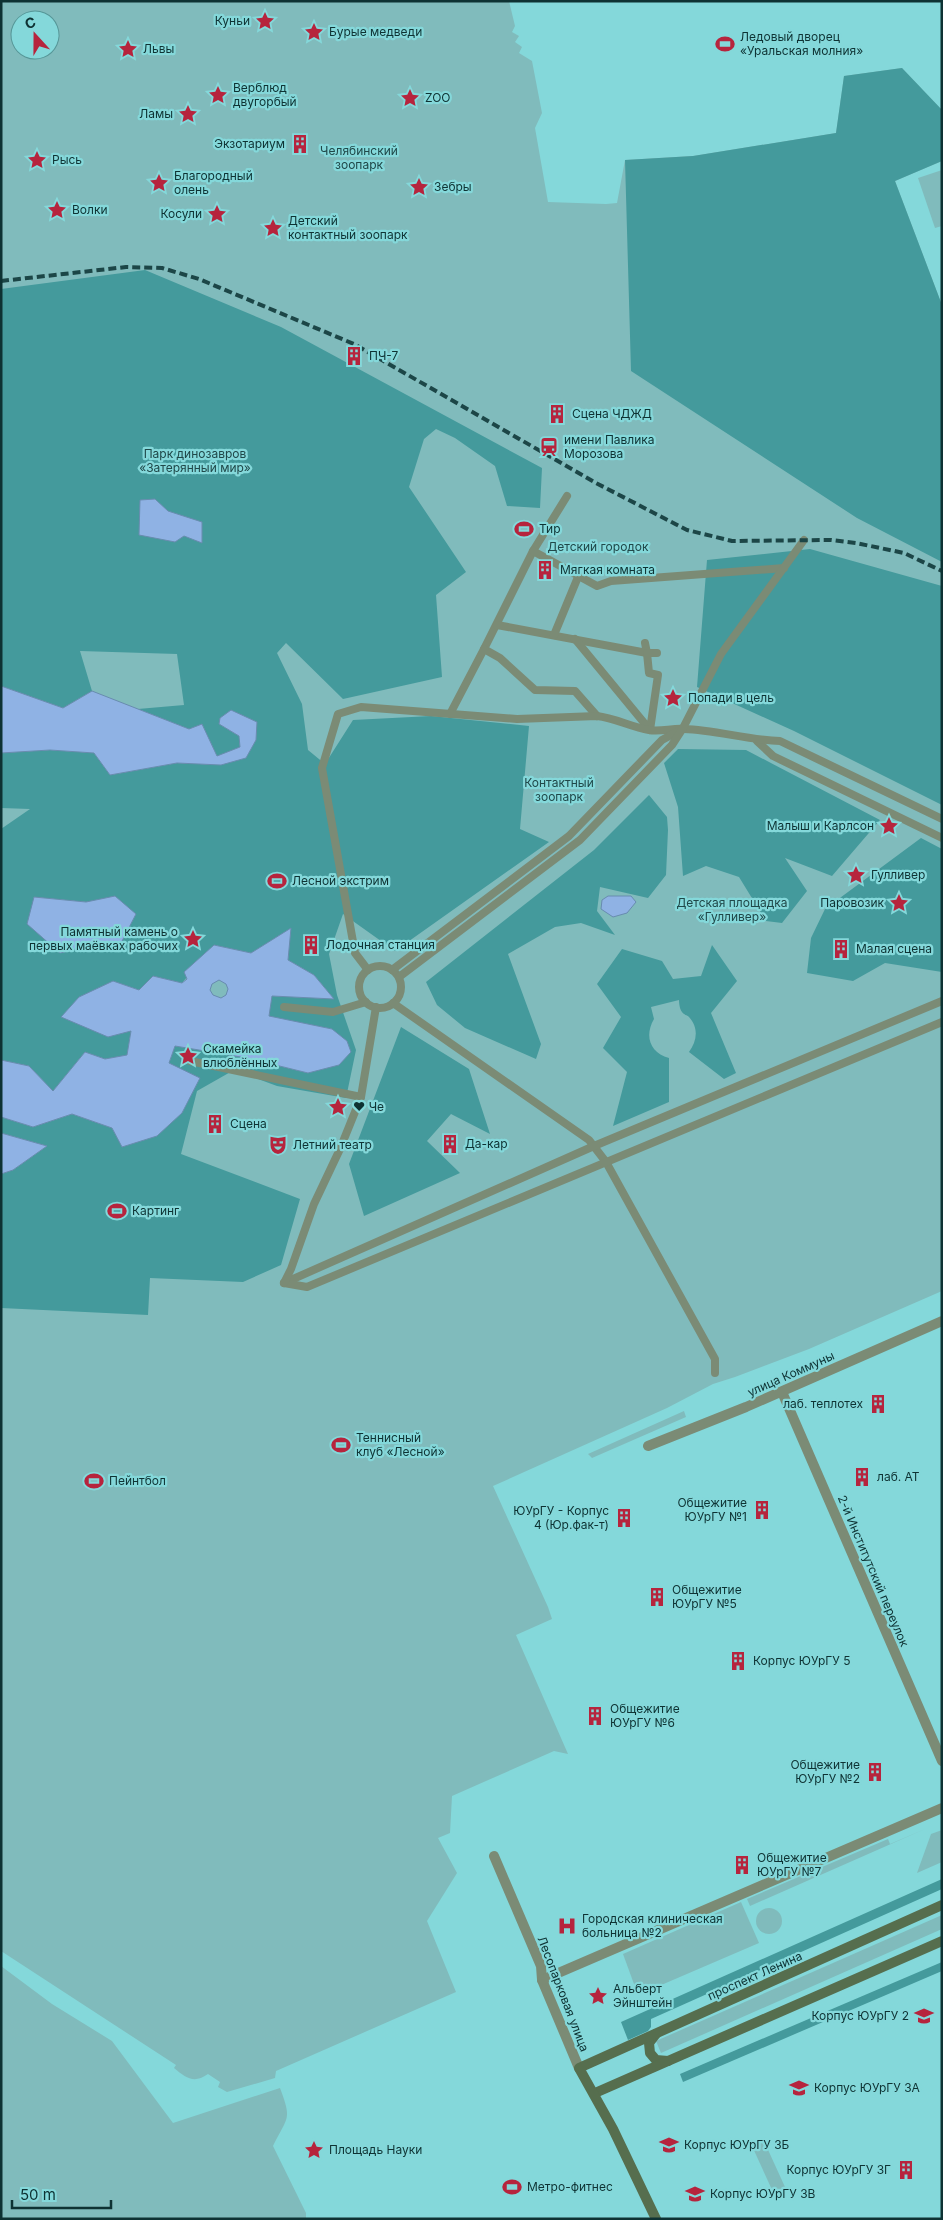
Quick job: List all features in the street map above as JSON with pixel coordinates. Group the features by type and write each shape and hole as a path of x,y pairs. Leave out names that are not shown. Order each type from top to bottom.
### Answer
{"main road":[{"name":"проспект Ленина","path":"579,2068 942,1905"},
{"path":"595,2093 942,1941"},
{"path":"657,2034 649,2043 650,2052 656,2060 669,2061"},
{"name":"Лесопарковая улица","path":"579,2068 595,2093 656,2219"}],"street":[{"path":"450,714 533,551 567,496"},
{"path":"399,977 580,840 672,745 683,728 721,654 804,540"},
{"path":"533,551 597,586 611,581 784,568"},
{"path":"554,635 578,577"},
{"path":"496,625 575,638 647,653 656,653"},
{"path":"575,638 650,730"},
{"path":"645,643 649,673 658,675 650,730"},
{"path":"484,648 500,658 535,690 575,691 597,716"},
{"path":"368,970 355,954 322,768 326,748 338,714 361,707 518,719 610,717 650,730 683,728 740,736 757,741 780,741 942,818"},
{"path":"392,970 569,836 662,740 683,728"},
{"path":"757,741 773,756 942,838"},
{"path":"380,966 392,970 399,977 400,994 393,1003 382,1008 366,1002 362,996 360,982 368,970 380,966"},
{"path":"284,1282 594,1146 942,1001"},
{"path":"284,1007 334,1012 366,1002"},
{"path":"393,1003 589,1140 606,1162 715,1359 714,1373"},
{"path":"284,1282 291,1269 314,1204 340,1149 361,1097 376,1007"},
{"path":"284,1282 307,1287 942,1022"},
{"path":"190,1062 361,1097"},
{"name":"улица Коммуны","path":"648,1446 782,1392 942,1322"},
{"name":"2-й Институтский переулок","path":"782,1392 942,1761"},
{"path":"542,1980 942,1808"},
{"name":"Лесопарковая улица","path":"494,1856 541,1966 542,1980 579,2068"}],"green space":[{"path":"1,1 509,1 515,26 512,32 519,36 515,42 522,47 519,53 532,61 542,113 535,128 548,202 617,203 625,160 693,156 836,133 844,76 902,68 942,110 942,161 895,181 942,305 942,1291 809,1349 713,1384 667,1408 493,1486 552,1619 516,1635 568,1754 554,1751 452,1796 450,1833 438,1838 457,1873 427,1921 456,1992 276,2071 275,2078 227,2092 218,2087 220,2082 208,2074 198,2079 190,2078 182,2075 174,2068 176,2065 1,1951"},
{"path":"902,68 942,110 942,161 895,181 942,305 942,562 857,518 631,371 625,160 693,156 836,133 844,76"},
{"path":"942,170 942,226 935,228 918,178"},
{"name":"Парк динозавров «Затерянный мир»","path":"145,270 281,327 542,468 540,508 507,506 495,466 455,438 436,429 424,439 409,487 466,572 436,595 442,677 343,699 286,643 277,653 302,704 308,750 325,764 353,720 431,716 529,726 520,829 549,842 395,951 343,914 329,954 337,995 356,1050 346,1098 277,1086 234,1070 197,1091 181,1154 300,1199 281,1265 243,1282 150,1278 148,1315 1,1308 1,1174 13,1170 47,1146 1,1133 1,1117 33,1127 72,1114 112,1128 169,1063 175,1046 247,1058 308,1073 332,1029 269,1017 271,996 334,999 314,975 288,960 290,929 251,953 214,945 182,983 153,976 139,990 113,981 131,1031 127,1056 105,1059 85,1052 53,1091 29,1066 1,1060 1,829 30,809 1,808 1,753 50,750 94,753 110,775 177,763 221,765 256,740 219,724 239,736 240,747 217,757 189,729 138,709 184,705 177,654 80,651 92,691 63,708 1,686 1,289","holes":["34,897 86,902 120,945 92,945 60,953"]},
{"path":"810,549 942,586 942,805 794,731 697,687 707,560"},
{"path":"678,749 746,750 880,820 832,876 785,858 807,891 782,923 766,921 739,877 706,866 683,876 678,807 664,763"},
{"path":"649,795 667,817 668,830 666,875 648,898 600,887 597,911 615,935 581,923 555,927 508,954 541,1044 536,1059 465,1028 437,1005 426,982 594,850"},
{"path":"921,838 942,849 942,972 885,963 853,981 807,973 811,938 825,909"},
{"path":"712,945 737,981 711,1013 736,1073 724,1079 689,1052 694,1043 696,1030 689,1017 681,1011 679,1000 651,1007 654,1019 649,1032 651,1043 657,1052 669,1058 669,1102 613,1126 627,1072 603,1048 621,1017 597,984 622,949 662,961 673,979 701,976"},
{"path":"401,1027 469,1069 490,1134 451,1114 427,1141 460,1173 364,1216 349,1164"},
{"path":"684,1411 686,1417 592,1458 588,1454"},
{"path":"925,1829 750,1906 747,1899 888,1839 890,1844"},
{"path":"942,1830 942,1862 917,1873 931,1834"},
{"path":"942,1879 942,1889 651,2019 651,2027 648,2031 628,2040 621,2022"},
{"path":"741,1902 759,1943 638,1995 623,1954"},
{"path":"769,1908 778,1912 782,1921 778,1930 769,1934 760,1930 756,1921 760,1912"},
{"path":"942,1915 942,1929 661,2053 656,2041"},
{"path":"942,1962 942,1971 683,2082 680,2074"},
{"path":"1,1966 52,2004 112,2041 173,2123 280,2088 286,2106 287,2118 273,2146 306,2213 306,2219 1,2219"},
{"path":"764,2141 785,2187 773,2192 752,2146"}],"shaded area":[{"path":"155,499 168,511 202,522 202,543 184,536 175,542 139,535 140,500"},
{"path":"1,686 63,708 92,691 189,729 202,724 217,756 240,747 239,736 219,724 220,718 231,710 257,722 256,740 246,758 221,765 177,763 110,775 94,753 50,750 1,753"},
{"path":"115,896 136,914 120,945 92,945 60,953 27,924 34,897 86,902"},
{"path":"608,896 631,896 636,902 627,913 613,917 601,909 602,900"},
{"path":"291,928 288,960 314,975 334,999 272,996 269,1016 332,1029 347,1041 351,1052 339,1065 308,1073 247,1058 175,1046 169,1063 200,1078 182,1113 157,1136 122,1147 112,1128 72,1114 33,1127 1,1117 1,1060 29,1066 53,1091 85,1052 105,1059 127,1055 131,1031 108,1037 61,1017 79,997 113,981 139,990 153,976 182,983 187,979 184,972 214,945 251,953","holes":["219,980 226,984 228,989 226,995 221,998 213,995 210,990 212,984"]},
{"path":"1,1133 47,1146 13,1170 1,1174"}],"railway":[{"path":"1,281 126,267 162,268 199,279 354,344 596,483 687,530 732,541 831,540 856,543 904,553 942,571"}],"place":[{"name":"Куньи","path":"265,21"},
{"name":"Бурые медведи","path":"314,32"},
{"name":"Ледовый дворец «Уральская молния»","path":"725,44"},
{"name":"Львы","path":"128,49"},
{"name":"Верблюд двугорбый","path":"218,95"},
{"name":"ZOO","path":"410,98"},
{"name":"Ламы","path":"188,114"},
{"name":"Экзотариум","path":"300,144"},
{"name":"Рысь","path":"37,160"},
{"name":"Благородный олень","path":"159,183"},
{"name":"Зебры","path":"419,187"},
{"name":"Волки","path":"57,210"},
{"name":"Косули","path":"217,214"},
{"name":"Детский контактный зоопарк","path":"273,228"},
{"name":"ПЧ-7","path":"354,356"},
{"name":"Сцена ЧДЖД","path":"557,414"},
{"name":"имени Павлика Морозова","path":"549,447"},
{"name":"Тир","path":"524,529"},
{"name":"Мягкая комната","path":"545,570"},
{"name":"Попади в цель","path":"673,698"},
{"name":"Малыш и Карлсон","path":"889,826"},
{"name":"Гулливер","path":"856,875"},
{"name":"Лесной экстрим","path":"277,881"},
{"name":"Паровозик","path":"899,903"},
{"name":"Памятный камень о первых маёвках рабочих","path":"193,939"},
{"name":"Лодочная станция","path":"311,945"},
{"name":"Малая сцена","path":"841,949"},
{"name":"Скамейка влюблённых","path":"188,1056"},
{"name":"♥ Че","path":"338,1107"},
{"name":"Сцена","path":"215,1124"},
{"name":"Да-кар","path":"450,1144"},
{"name":"Летний театр","path":"278,1145"},
{"name":"Картинг","path":"117,1211"},
{"name":"лаб. теплотех","path":"878,1404"},
{"name":"Теннисный клуб «Лесной»","path":"341,1445"},
{"name":"лаб. АТ","path":"862,1477"},
{"name":"Пейнтбол","path":"94,1481"},
{"name":"Общежитие ЮУрГУ №1","path":"762,1510"},
{"name":"ЮУрГУ - Корпус 4 (Юр.фак-т)","path":"624,1518"},
{"name":"Общежитие ЮУрГУ №5","path":"657,1597"},
{"name":"Корпус ЮУрГУ 5","path":"738,1661"},
{"name":"Общежитие ЮУрГУ №6","path":"595,1716"},
{"name":"Общежитие ЮУрГУ №2","path":"875,1772"},
{"name":"Общежитие ЮУрГУ №7","path":"742,1865"},
{"name":"Городская клиническая больница №2","path":"567,1926"},
{"name":"Альберт Эйнштейн","path":"598,1996"},
{"name":"Корпус ЮУрГУ 2","path":"924,2016"},
{"name":"Корпус ЮУрГУ 3А","path":"799,2088"},
{"name":"Корпус ЮУрГУ 3Б","path":"669,2145"},
{"name":"Площадь Науки","path":"314,2150"},
{"name":"Корпус ЮУрГУ 3Г","path":"906,2170"},
{"name":"Метро-фитнес","path":"512,2187"},
{"name":"Корпус ЮУрГУ 3В","path":"695,2194"}],"park label":[{"name":"Челябинский зоопарк","path":"359,158"},
{"name":"Детский городок","path":"598,547"},
{"name":"Контактный зоопарк","path":"559,790"},
{"name":"Детская площадка «Гулливер»","path":"732,910"}]}
